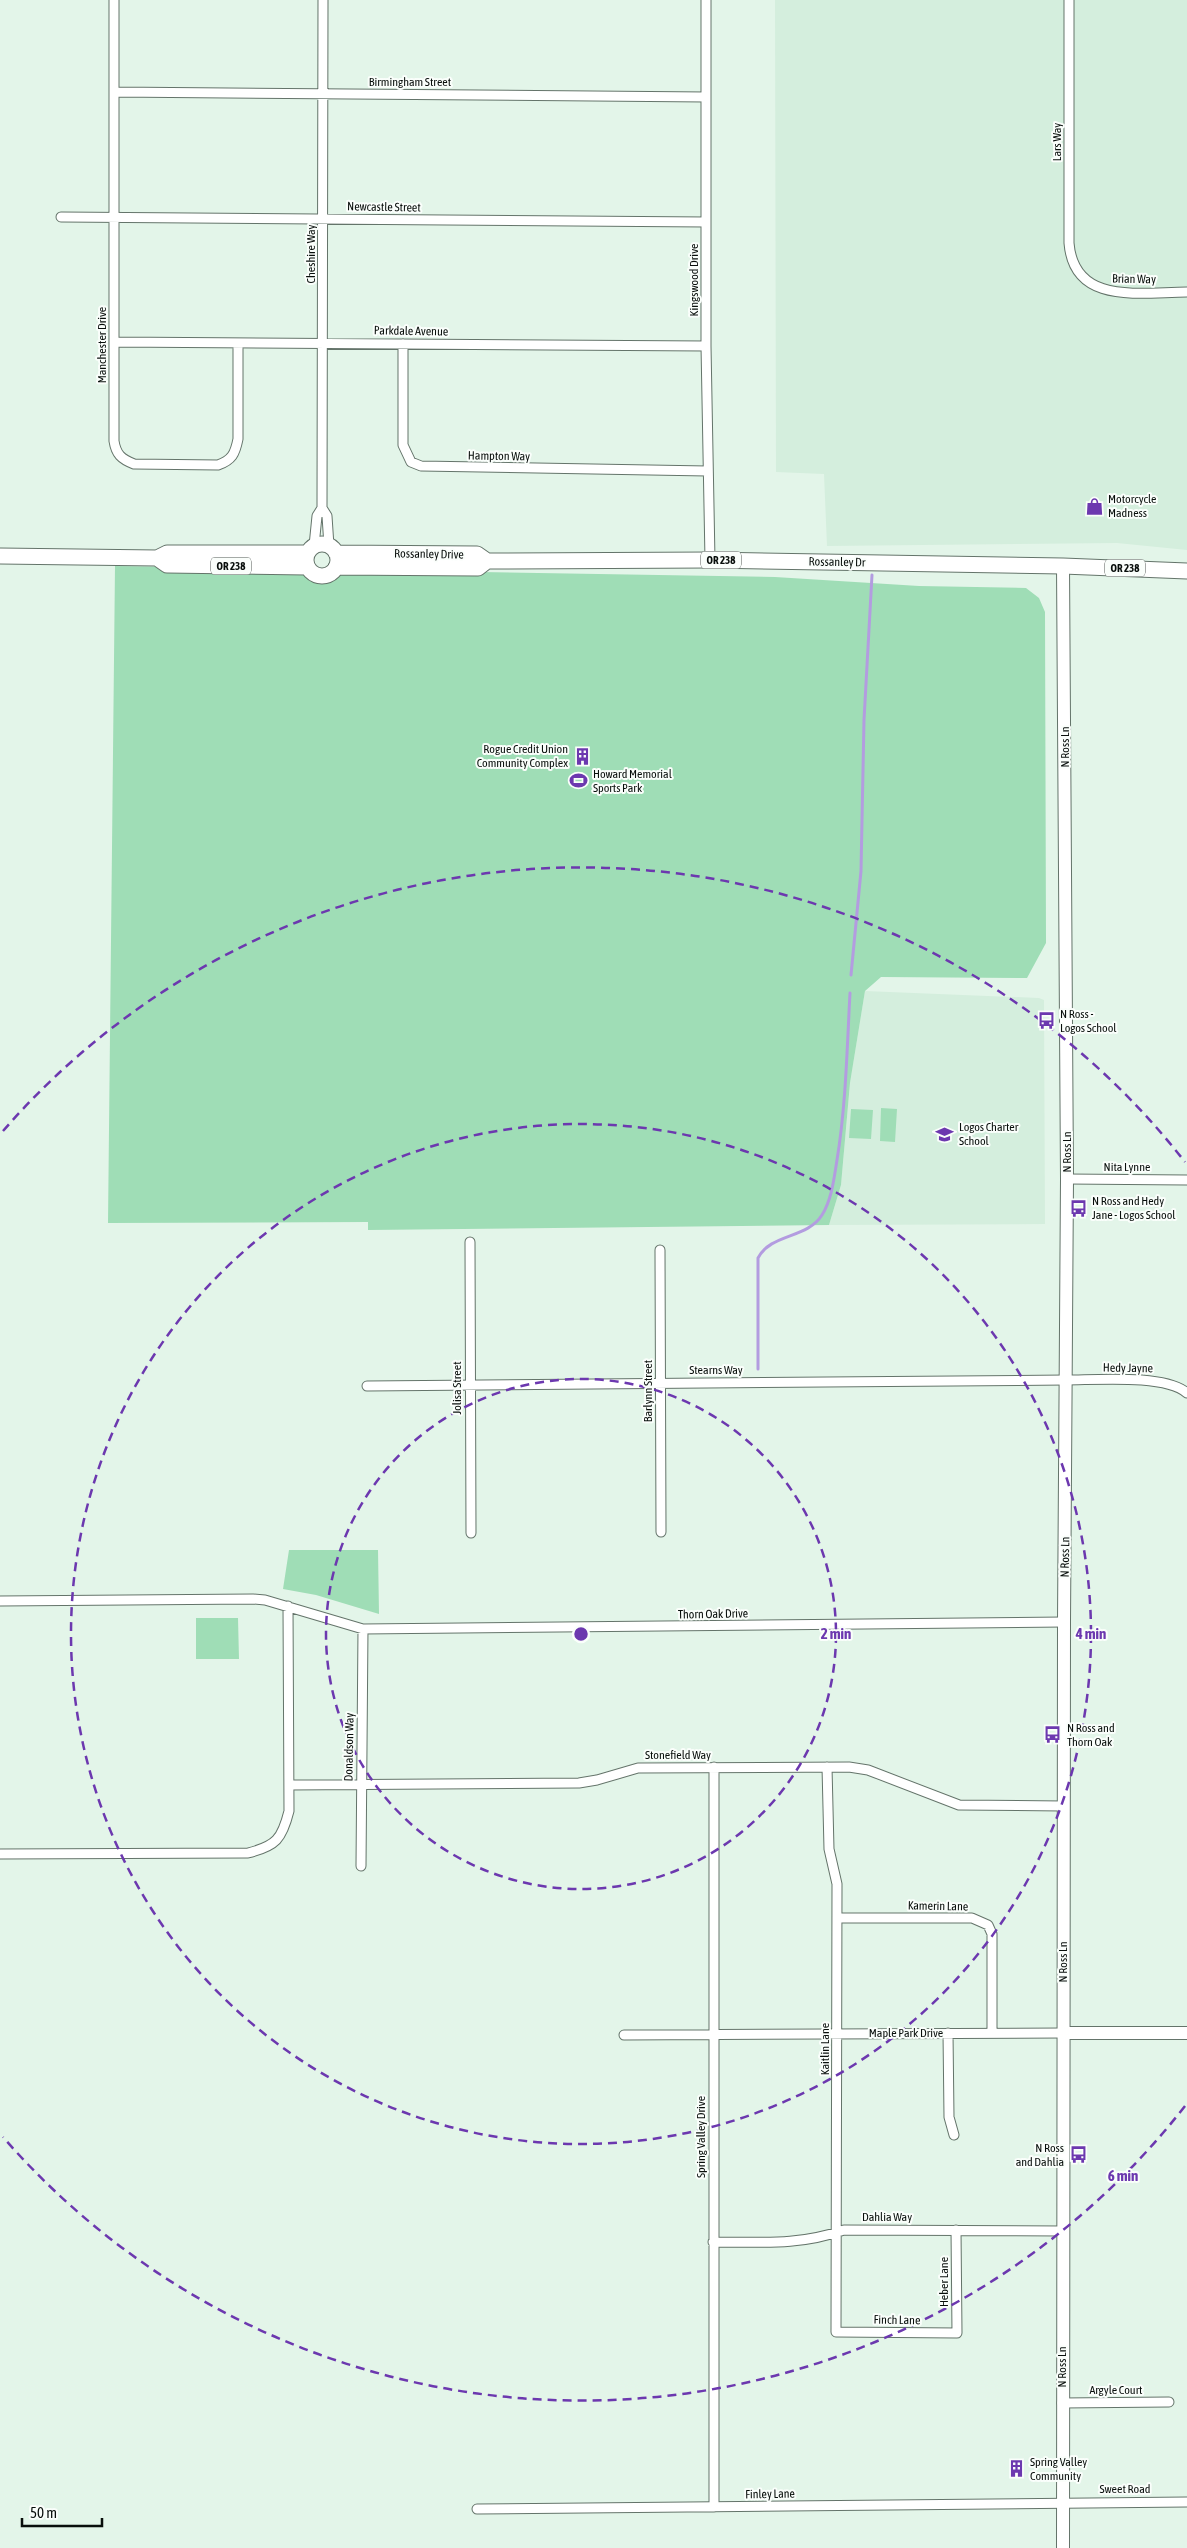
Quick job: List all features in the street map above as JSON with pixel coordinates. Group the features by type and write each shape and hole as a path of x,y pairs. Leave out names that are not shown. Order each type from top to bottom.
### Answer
{"main road":[{"name":"Rossanley Drive","path":"0,556 157,558 167,553 322,555 478,568 487,561"},
{"name":"Rossanley Dr","path":"487,561 710,560 1063,566 1187,571"},
{"name":"N Ross Ln","path":"1063,566 1067,1179 1062,2231 1063,2548"},
{"name":"Maple Park Drive","path":"1063,2032 1187,2033"}],"street":[{"name":"Manchester Drive","path":"114,0 114,441 116,451 123,460 134,464 218,465 229,462 236,452 238,439 238,343"},
{"name":"Cheshire Way","path":"322,555 317,516 322,508 323,0"},
{"name":"Kingswood Drive","path":"706,0 706,346 710,560"},
{"name":"Lars Way","path":"1069,0 1069,243 1074,265 1085,278"},
{"name":"Birmingham Street","path":"114,92 706,97"},
{"name":"Newcastle Street","path":"61,216 706,222"},
{"name":"Brian Way","path":"1085,278 1098,288 1106,291 1187,292"},
{"name":"Parkdale Avenue","path":"115,342 706,346"},
{"name":"Hampton Way","path":"403,344 403,445 411,462 421,466 707,472"},
{"name":"Cheshire Way","path":"322,508 327,516 322,555"},
{"name":"Nita Lynne","path":"1067,1179 1187,1180"},
{"name":"Jolisa Street","path":"470,1242 471,1534"},
{"name":"Barlynn Street","path":"660,1250 661,1532"},
{"name":"Stearns Way","path":"367,1386 1066,1380"},
{"name":"Hedy Jayne","path":"1066,1380 1160,1381 1177,1385 1187,1392"},
{"name":"Thorn Oak Drive","path":"0,1601 253,1598 288,1606 363,1629 1064,1622"},
{"path":"0,1854 248,1853 265,1849 278,1840 285,1828 288,1811 288,1606"},
{"name":"Donaldson Way","path":"361,1866 363,1629"},
{"name":"Spring Valley Drive","path":"714,1767 714,2507"},
{"name":"Stonefield Way","path":"288,1785 579,1783 597,1780 638,1768 827,1767 868,1770 959,1804 1064,1806"},
{"name":"Kaitlin Lane","path":"827,1767 829,1849 837,1884 838,2232 836,2332"},
{"name":"Kamerin Lane","path":"837,1918 972,1918 988,1925 992,1934 992,2033"},
{"name":"Maple Park Drive","path":"624,2035 1063,2032"},
{"path":"948,2033 949,2117 954,2135"},
{"name":"Dahlia Way","path":"714,2242 796,2242 823,2238 844,2230 1062,2231"},
{"name":"Heber Lane","path":"956,2230 957,2333"},
{"name":"Finch Lane","path":"836,2332 957,2333"},
{"name":"Argyle Court","path":"1062,2403 1169,2402"},
{"name":"Finley Lane","path":"477,2509 1062,2502"},
{"name":"Sweet Road","path":"1062,2502 1187,2502"}],"shaded area":[{"path":"775,0 1187,0 1187,550 1117,543 827,546 824,474 776,472"},
{"name":"Logos Charter School","path":"865,991 1039,998 1044,1000 1045,1224 829,1225 841,1185 850,1083"}],"green space":[{"name":"Howard Memorial Sports Park","path":"115,566 775,577 919,586 1026,588 1039,598 1045,612 1046,943 1027,978 881,977 865,991 850,1083 841,1185 829,1225 368,1230 368,1222 108,1223"},
{"path":"881,1108 897,1109 895,1142 880,1141"},
{"path":"851,1109 873,1110 871,1139 849,1138"},
{"path":"289,1550 378,1550 379,1614 316,1595 283,1589"},
{"path":"196,1618 238,1618 239,1659 196,1659"}],"waterway":[{"path":"851,975 861,871 864,720 872,575"},
{"path":"758,1369 758,1258 771,1244 799,1233 815,1223 825,1209 832,1188 846,1076 850,993"}],"place":[{"name":"Motorcycle Madness","path":"1094,506"},
{"name":"Rogue Credit Union Community Complex","path":"582,756"},
{"name":"Howard Memorial Sports Park","path":"579,781"},
{"name":"N Ross - Logos School","path":"1046,1021"},
{"name":"Logos Charter School","path":"945,1134"},
{"name":"N Ross and Hedy Jane - Logos School","path":"1078,1208"},
{"name":"N Ross and Thorn Oak","path":"1053,1735"},
{"name":"N Ross and Dahlia","path":"1078,2155"},
{"name":"Spring Valley Community","path":"1016,2469"}]}
